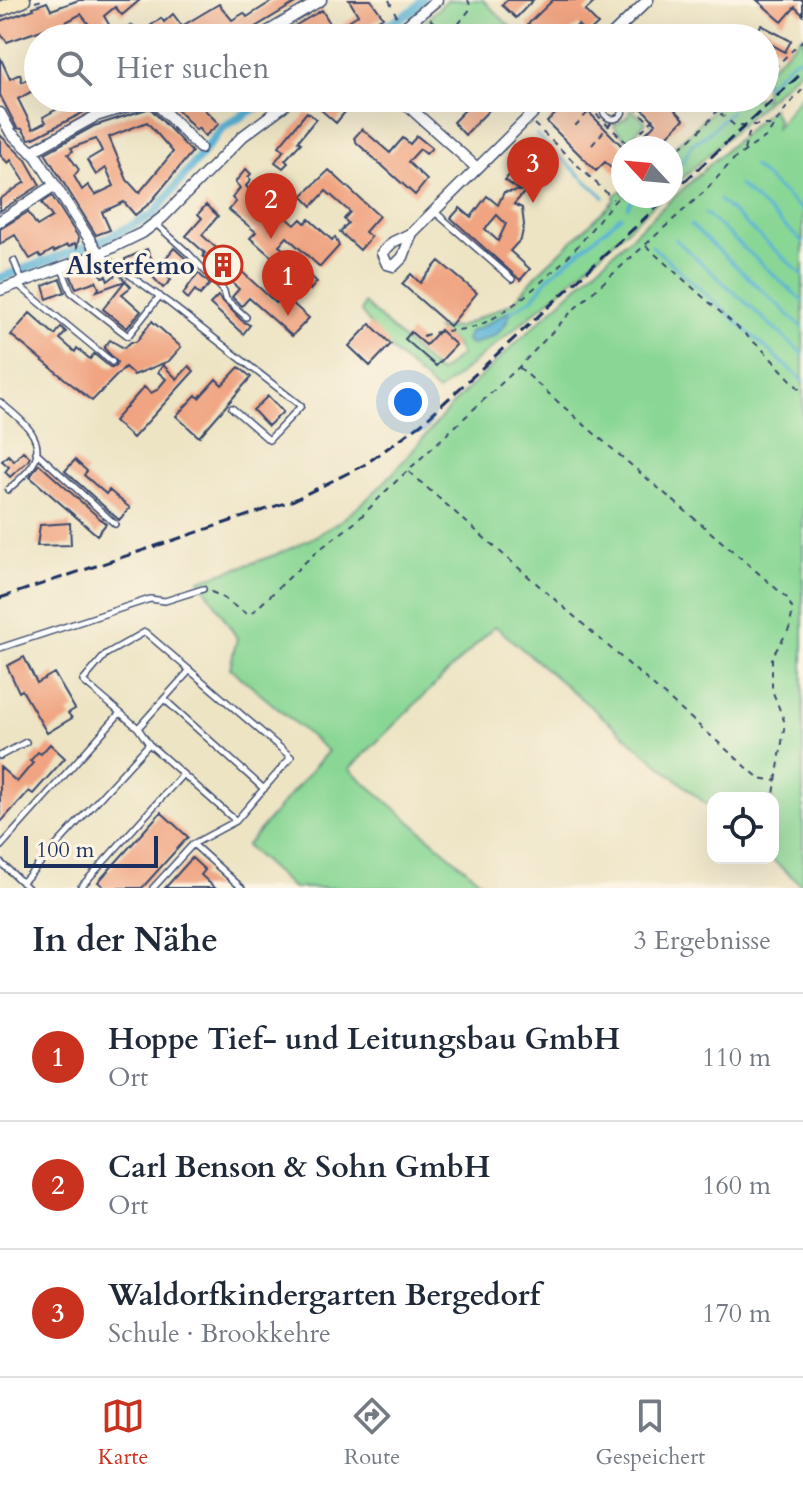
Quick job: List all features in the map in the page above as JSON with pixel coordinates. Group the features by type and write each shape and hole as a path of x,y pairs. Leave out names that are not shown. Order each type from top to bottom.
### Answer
{"main road":[{"path":"0,9 23,0"}],"street":[{"path":"281,24 321,0"},
{"path":"409,24 437,0"},
{"path":"623,24 648,0"},
{"path":"31,152 96,116 110,112"},
{"path":"166,112 200,148"},
{"path":"0,290 142,233 243,136 275,112"},
{"path":"415,112 477,168"},
{"path":"412,233 534,112"},
{"path":"0,113 11,133 31,152 55,185 97,250"},
{"path":"0,221 55,185"}],"lane":[{"path":"604,112 615,118 621,112"},
{"path":"434,211 512,279"},
{"path":"155,223 188,253 224,291 226,299 246,317"},
{"path":"97,250 301,406 269,440 232,408"},
{"path":"14,261 20,281 112,362"},
{"path":"61,268 71,292 128,336 160,296"},
{"path":"0,402 31,430 36,444 35,461 8,490"},
{"path":"36,452 115,524"},
{"path":"0,648 150,599 165,601 203,589"},
{"path":"153,888 193,844 236,821 291,757 145,632 106,654 83,681 138,728 149,744 236,821"},
{"path":"138,728 190,670"},
{"path":"164,699 264,789"},
{"path":"0,847 120,713"},
{"path":"0,756 26,742"},
{"path":"0,862 25,886 149,744"},
{"path":"80,888 183,774"},
{"path":"193,844 242,888"}],"path":[{"path":"389,0 399,21"},
{"path":"459,24 471,8 468,0"},
{"path":"424,13 435,24"},
{"path":"779,63 803,40"},
{"path":"203,589 221,595 238,611 250,615 316,552 357,521 519,367 573,310 706,190 744,150 767,136 803,89"},
{"path":"575,126 588,112"},
{"path":"594,112 620,136"},
{"path":"639,112 650,123"},
{"path":"683,144 717,112 734,125 776,125"},
{"path":"636,136 658,115"},
{"path":"528,118 611,197"},
{"path":"592,145 615,118"},
{"path":"744,150 751,126"},
{"path":"423,336 436,330 478,325 517,302 574,251 611,208"},
{"path":"645,245 765,352 803,393"},
{"path":"519,367 787,598 793,610 789,629 772,657 772,690 785,723 775,792"},
{"path":"408,471 748,769 759,778 777,781"}],"green space":[{"path":"447,0 483,0 508,24 423,24"},
{"path":"803,35 803,67 779,89 779,58"},
{"path":"803,92 803,886 777,864 779,792 707,792 707,805 495,626 349,769 488,888 293,888 246,846 328,751 230,668 237,638 200,580 286,550 354,511 389,477 453,404 545,316 663,208 683,208 683,190 768,112 774,112 776,128"},
{"path":"630,112 634,112 646,122 632,136 623,136 614,126"},
{"path":"711,112 754,112 683,178 683,139"},
{"path":"611,204 611,208 650,208 558,293 438,392 388,347 361,312 364,303 439,373 461,355 456,345 437,329 459,327 514,302 539,272"}],"water":[{"path":"512,310 496,335 472,345 466,341 469,332"}],"building":[{"path":"79,0 140,0 122,15 115,7 104,16 109,24 88,24 81,14 67,24 24,24 24,36 7,42 0,33 0,21 47,2 51,10"},
{"path":"274,0 300,0 260,24 185,24 219,4 232,20 244,13 247,17"},
{"path":"349,0 371,0 383,17 371,24 344,24 358,15"},
{"path":"507,0 533,0 516,18 502,5"},
{"path":"553,0 597,0 585,11 598,24 528,24"},
{"path":"757,0 803,0 803,15 795,7 782,22"},
{"path":"322,10 330,24 298,24"},
{"path":"173,14 180,24 153,24 161,18 164,22"},
{"path":"779,35 791,41 785,52 779,49"},
{"path":"0,57 10,79 20,74 24,81 24,96 18,99 33,129 46,122 43,117 52,112 84,112 29,139 22,129 17,128 0,95"},
{"path":"138,112 154,112 192,152 150,203 135,215 124,202 102,212 110,230 96,235 45,153 94,126","holes":["147,122 173,152 139,193 127,180 109,137","96,139 102,151 87,160 96,175 106,168 114,186 95,195 88,185 82,190 74,176 79,170 68,154 73,151 71,148"]},
{"path":"179,112 207,112 219,124 205,136 198,128 196,130"},
{"path":"307,112 316,119 298,141 301,143 285,160 288,163 283,168 275,162 284,150 279,146"},
{"path":"323,112 345,112 336,123"},
{"path":"463,112 487,112 465,135 453,122"},
{"path":"557,112 589,112 612,136 611,168 605,162 596,171 547,122"},
{"path":"645,112 677,112 684,119 667,136 643,136 656,123"},
{"path":"362,129 390,153 403,138 410,144 417,136 432,148 426,154 420,149 408,162 427,180 415,195 357,143 354,138"},
{"path":"0,135 26,160 40,185 0,211 0,199 25,182 11,160 8,163 0,155"},
{"path":"246,169 251,174 248,177 251,180 246,186 259,201 263,197 295,225 301,219 305,223 309,219 332,240 335,237 339,246 320,267 287,237 279,246 283,249 274,259 250,238 256,232 229,210 236,202 232,198 240,188 235,182"},
{"path":"329,170 379,216 365,232 371,237 360,250 340,232 348,223 344,219 350,212 326,191 312,206 302,196"},
{"path":"510,174 520,183 530,186 514,204 522,208 524,225 521,239 510,251 530,269 520,280 451,218 460,208 471,217 487,196 498,205 504,192 520,191 505,180","holes":["497,215 506,224 498,241 485,229"]},
{"path":"52,196 79,238 77,247 75,243 69,247 67,245 30,259 15,235 0,244 0,229 28,212 37,226 52,217 42,203"},
{"path":"206,205 218,216 202,235 276,303 283,295 309,318 292,336 249,298 242,306 232,297 239,289 186,236 202,218 198,214"},
{"path":"174,248 186,259 167,277 171,280 163,288 143,266 133,271 126,266 125,259 147,249 155,266 159,262 161,264"},
{"path":"439,261 477,293 450,326 402,284 411,274 420,283"},
{"path":"98,264 102,277 106,276 108,281 118,273 131,287 122,294 141,311 127,328 103,309 125,281 97,291 96,281 76,288 70,274"},
{"path":"304,269 317,282 310,290 296,277"},
{"path":"198,273 210,284 200,295 195,290 188,299 183,294"},
{"path":"60,279 65,292 47,299 43,286"},
{"path":"218,296 242,321 250,325 243,334 210,304"},
{"path":"30,313 55,335 61,327 66,332 60,339 75,352 77,348 90,359 94,354 110,367 115,367 117,362 104,348 110,340 124,348 136,342 152,321 181,347 169,361 134,375 125,367 92,401 11,335"},
{"path":"370,324 391,344 370,366 349,346"},
{"path":"440,330 456,345 436,366 405,339 411,332 426,345"},
{"path":"163,365 177,379 189,366 194,371 133,438 114,421 144,387 151,393 157,390 166,379 158,372"},
{"path":"239,367 251,377 199,437 176,416 196,395 199,398 216,379 222,385"},
{"path":"268,396 283,412 268,426 253,410"},
{"path":"23,451 30,457 28,461 10,477 5,472 9,467 2,461 8,455 14,461"},
{"path":"75,460 87,471 84,475 106,494 109,490 130,508 119,520 65,471"},
{"path":"39,464 106,524 97,535 30,477"},
{"path":"70,523 71,545 37,546 40,525"},
{"path":"24,657 37,683 54,673 75,709 68,713 72,718 47,733 22,690 19,692 7,666"},
{"path":"50,744 65,758 33,794 29,791 0,823 0,767 17,782 33,763 30,761"},
{"path":"161,812 188,837 142,888 105,888 98,882"},
{"path":"192,858 205,870 201,875 215,888 165,888"}],"waterway":[{"path":"390,24 414,10 422,0"},
{"path":"779,74 803,56"},
{"path":"0,278 104,240 153,215 222,128 248,112"},
{"path":"683,161 692,144 708,134 730,112"},
{"path":"536,135 604,197"},
{"path":"753,166 803,211"},
{"path":"739,185 803,242"},
{"path":"719,200 803,275"},
{"path":"705,213 803,301"},
{"path":"510,312 533,298 549,277 621,216"},
{"path":"691,225 803,328"},
{"path":"675,239 803,354"},
{"path":"652,246 803,381"}],"railway":[{"path":"779,94 803,72"},
{"path":"683,183 760,112"},
{"path":"0,598 294,500 364,465 421,424 656,208"}],"place":[{"name":"Waldorfkindergarten Bergedorf","path":"533,203"},
{"name":"Carl Benson & Sohn GmbH","path":"271,239"},
{"name":"Alsterfemo","path":"223,265"},
{"name":"Hoppe Tief- und Leitungsbau GmbH","path":"288,316"}]}
